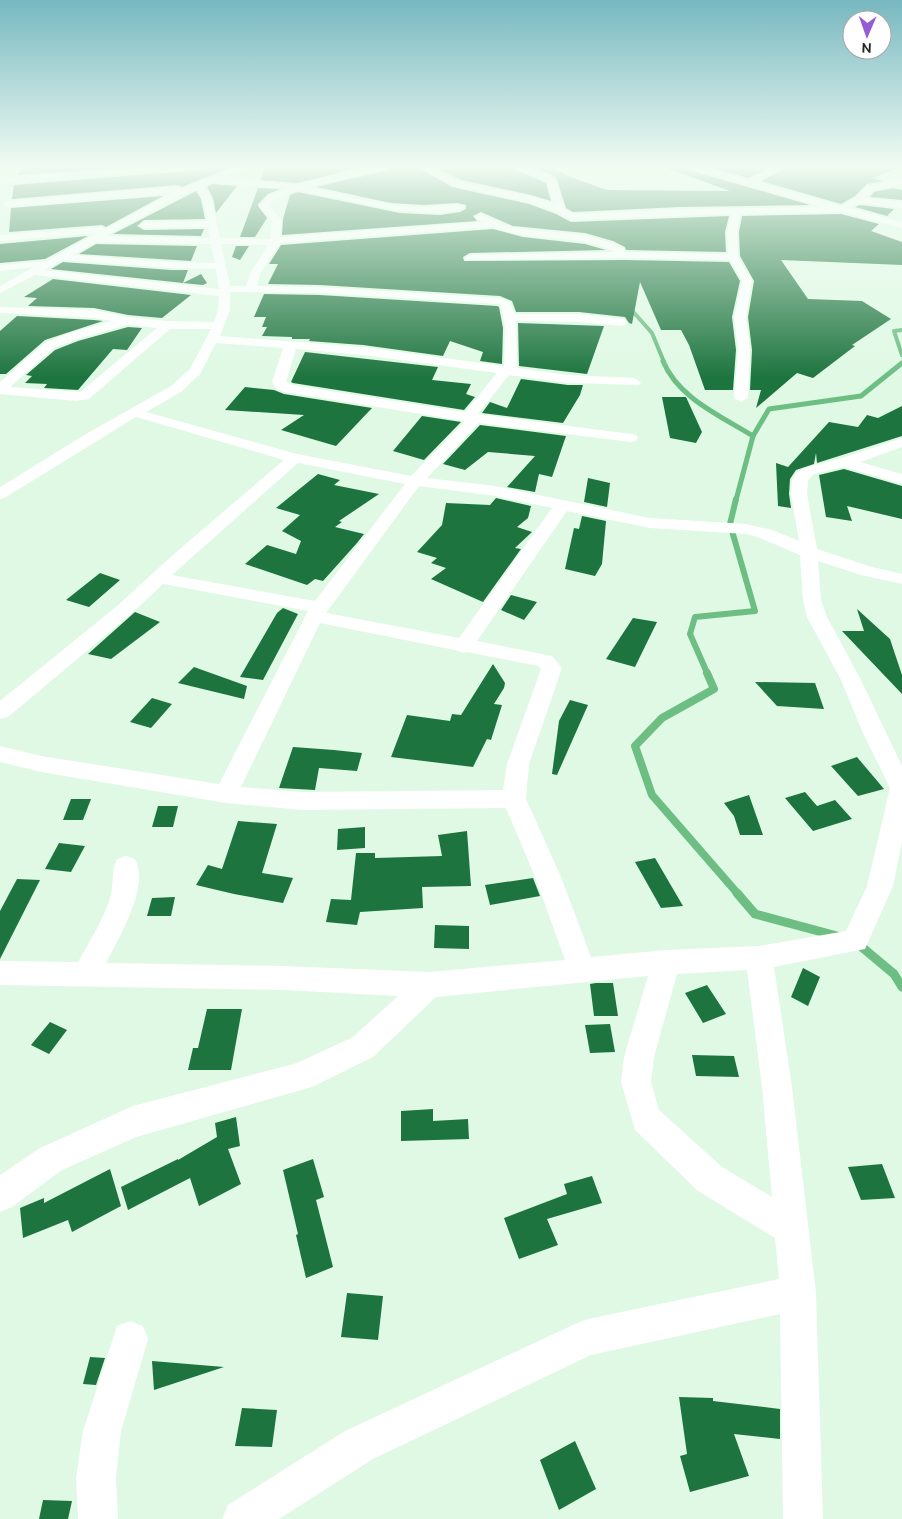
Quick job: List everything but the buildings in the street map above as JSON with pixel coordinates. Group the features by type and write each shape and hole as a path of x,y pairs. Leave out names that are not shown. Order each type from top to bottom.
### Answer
{"street":[{"path":"0,494 91,437 176,389 195,371 216,332 224,310 225,291 215,237"},
{"path":"251,288 256,272 275,241 275,237"},
{"path":"0,290 92,238 216,242 275,241 328,237"},
{"path":"571,237 600,241 626,255"},
{"path":"732,237 733,257 747,281 740,317 744,350 741,398"},
{"path":"470,258 626,255 733,257"},
{"path":"0,268 56,259 171,266 220,266"},
{"path":"34,272 225,291 251,288 320,290 487,300 506,304 511,335 508,371 472,417 414,480 317,612 226,794"},
{"path":"0,310 94,314 128,321 168,325 291,344 363,351 568,379 634,382"},
{"path":"509,316 579,318 621,322"},
{"path":"0,390 50,345 73,336 128,321"},
{"path":"0,390 76,397 84,396 90,393 168,325"},
{"path":"291,344 279,382 281,386 289,389 472,417 631,438"},
{"path":"136,413 296,458 414,480 495,491 650,523 746,529 766,534 809,552 867,571 902,579"},
{"path":"0,973 283,978 429,985 666,962 759,958 855,941 880,886 893,865 902,787 873,731 851,680 817,617 812,600 809,552 799,494 800,480 809,471 844,462 902,442"},
{"path":"0,712 160,578 181,556 296,458"},
{"path":"844,462 902,479"},
{"path":"463,646 563,504"},
{"path":"160,578 463,646 545,661 552,668 518,764 514,799 548,877 582,970"},
{"path":"0,754 41,764 226,794 302,801 514,799"},
{"path":"86,975 114,921 124,893 126,866"},
{"path":"759,958 778,1086 798,1293 803,1519"},
{"path":"666,962 639,1057 636,1082 646,1119 710,1179 791,1228"},
{"path":"0,1195 51,1159 133,1122 302,1077 363,1047 429,985"},
{"path":"242,1519 359,1445 588,1338 798,1293"},
{"path":"98,1519 96,1478 102,1431 130,1340"}],"waterway":[{"path":"628,306 652,333 664,362"},
{"path":"902,330 894,331 902,355"},
{"path":"663,361 679,386 690,396 753,436"},
{"path":"753,436 769,409 861,396 902,363"},
{"path":"736,500 753,436"},
{"path":"708,675 690,634 695,617 755,611 730,524 736,499"},
{"path":"707,673 714,689 662,718 635,746 652,795 738,894"},
{"path":"737,893 755,914 837,936"},
{"path":"857,943 894,974 902,987"}]}
